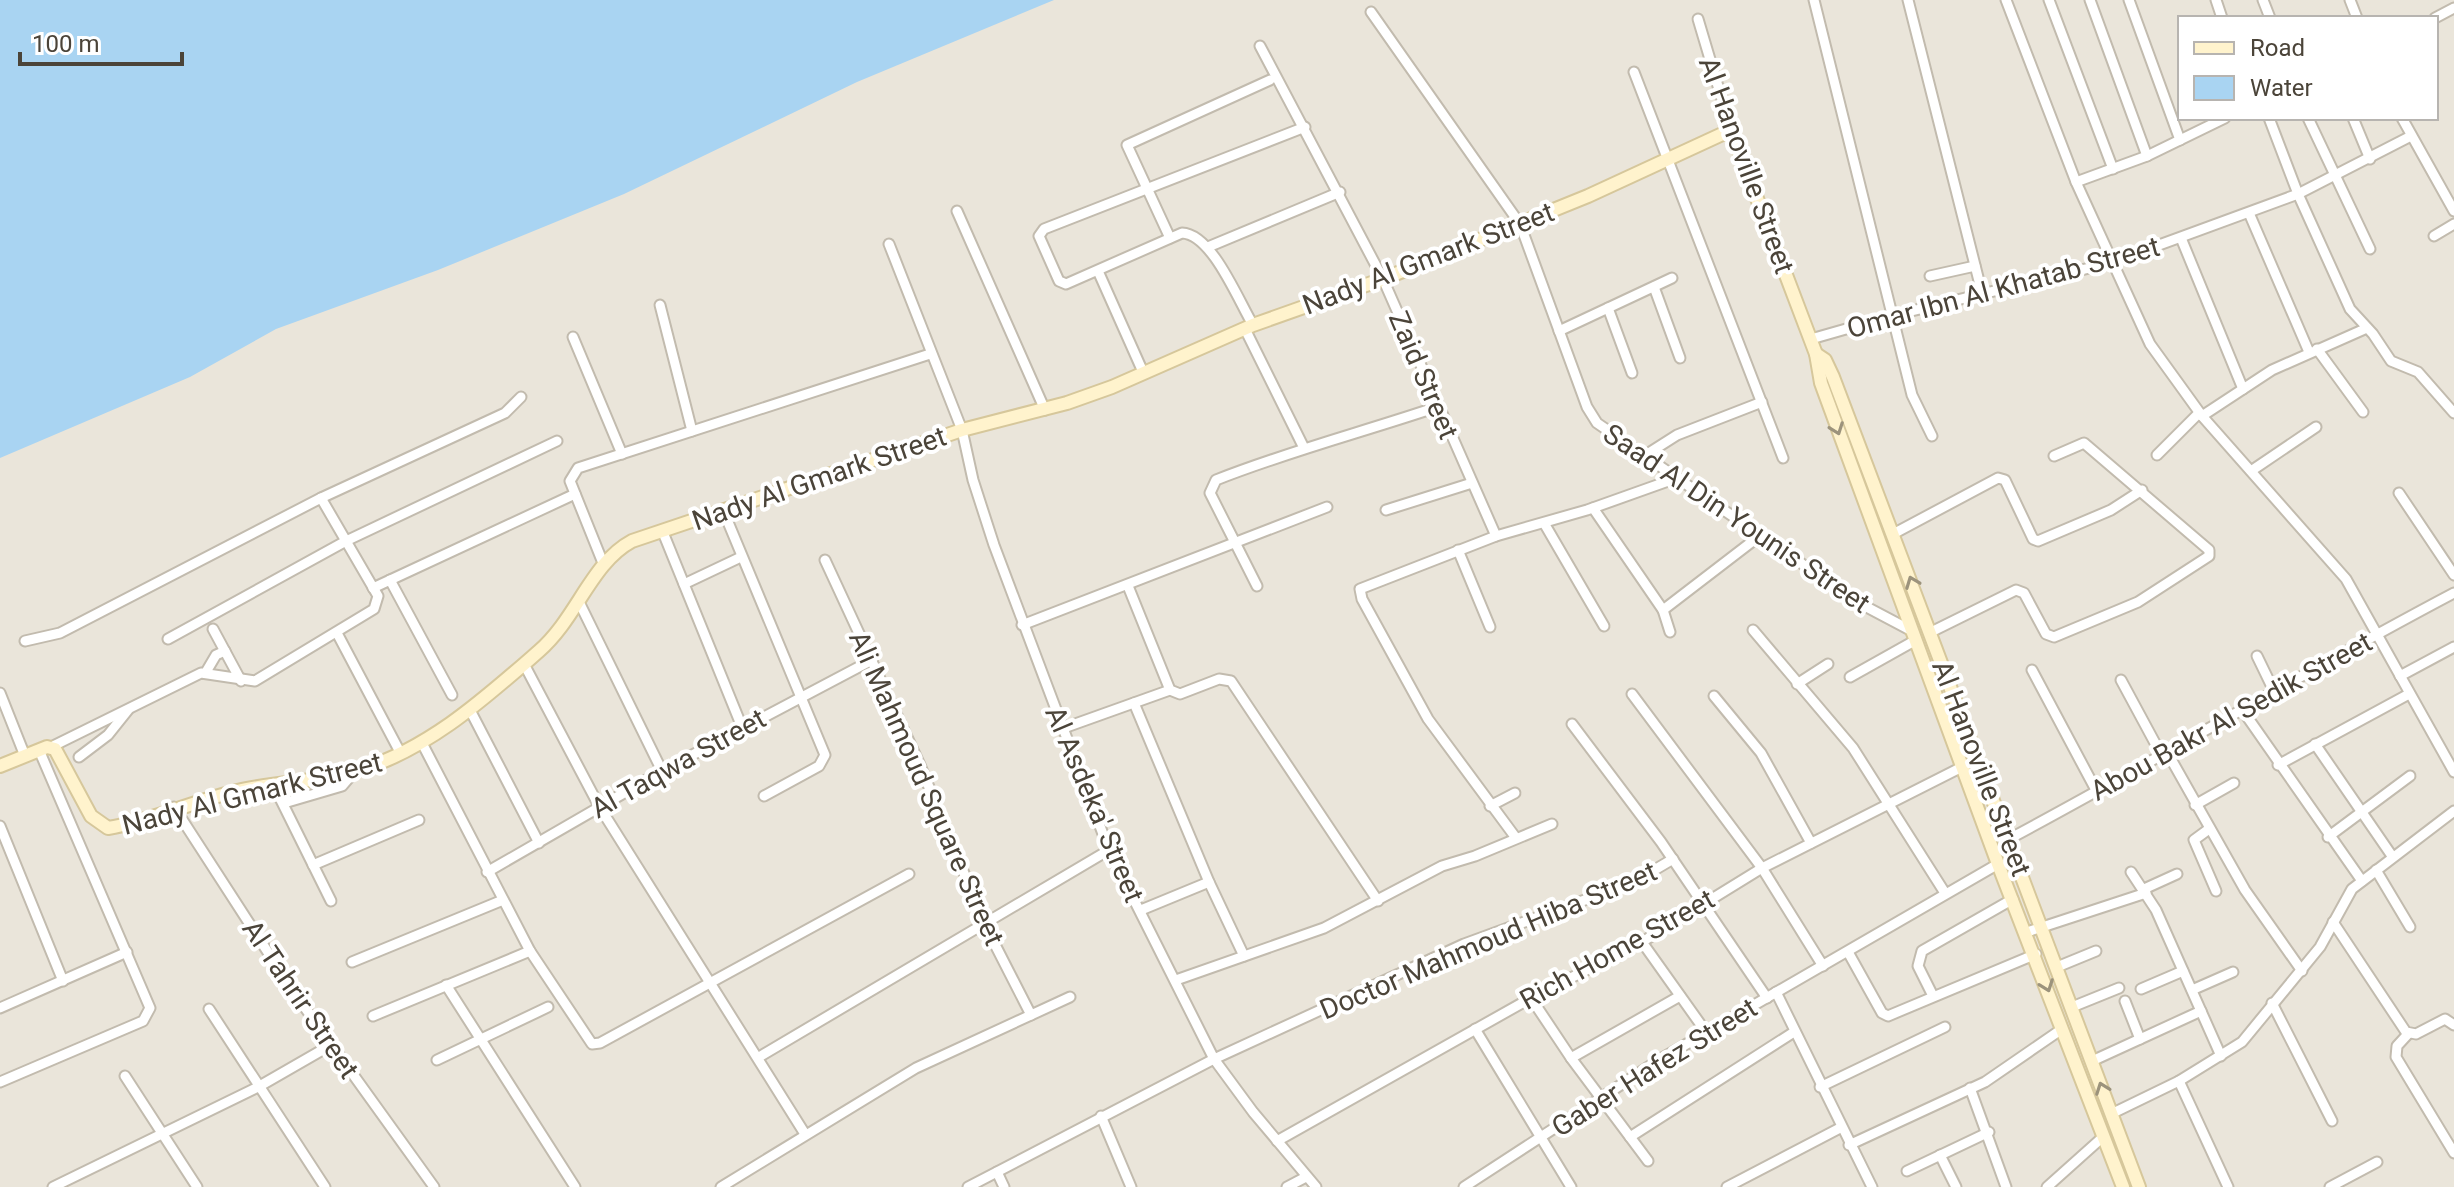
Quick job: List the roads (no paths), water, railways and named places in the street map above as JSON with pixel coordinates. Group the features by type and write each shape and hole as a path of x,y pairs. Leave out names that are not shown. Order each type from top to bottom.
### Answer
{"street":[{"path":"1814,0 1895,315 1912,395 1932,436"},
{"path":"1908,0 1982,293"},
{"path":"2006,0 2076,182 2110,263 2150,344 2200,414 2337,568 2379,633 2409,694 2454,772"},
{"path":"2049,0 2113,169"},
{"path":"2090,0 2147,156"},
{"path":"2129,0 2180,140"},
{"name":"Saad Al Din Younis Street","path":"1371,12 1520,224 1591,416 1674,479 1762,534 1859,603 1914,636"},
{"name":"Al Hanoville Street","path":"1698,19 1731,130 1811,339 1821,383 1998,864 2036,954 2123,1187"},
{"name":"Zaid Street","path":"1260,46 1340,192 1383,279 1496,536"},
{"path":"1634,72 1783,458"},
{"path":"1170,238 1126,148 1129,143 1270,80"},
{"path":"2076,182 2147,156 2221,120"},
{"path":"2270,120 2330,270 2350,309 2391,361 2418,372 2454,413"},
{"path":"2309,120 2333,177 2370,249"},
{"path":"2354,120 2370,159"},
{"path":"2403,120 2454,211"},
{"path":"1304,448 1249,327 1208,247 1190,234 1170,238 1062,284 1039,240 1041,232 1305,127"},
{"name":"Nady Al Gmark Street","path":"45,749 57,752 98,824 108,828 174,807 273,784 354,772 422,743 470,710 554,636 580,604 603,563 616,550 662,530 962,430 1045,410 1249,327 1383,279 1520,224 1731,130"},
{"name":"Omar Ibn Al Khatab Street","path":"1811,339 1895,315 2110,263 2298,194 2411,136"},
{"path":"1208,247 1340,192"},
{"path":"957,211 1045,410"},
{"path":"2249,213 2313,351 2363,412"},
{"path":"2434,236 2454,224"},
{"path":"2181,238 2243,389"},
{"name":"Al Asdeka' Street","path":"889,244 962,430 973,480 1022,625 1109,850 1214,1059 1316,1187"},
{"path":"1930,276 1975,266"},
{"path":"1098,271 1143,372"},
{"path":"1559,331 1672,278"},
{"path":"1654,287 1680,358"},
{"path":"660,305 692,431"},
{"path":"1608,308 1632,373"},
{"path":"2157,455 2200,414 2313,351 2367,328"},
{"path":"573,337 622,454"},
{"path":"603,563 570,481 574,471 930,354"},
{"name":"Al Hanoville Street","path":"1816,354 1829,367 2139,1187"},
{"path":"25,641 60,633 321,498 505,413 521,397"},
{"path":"1644,456 1700,424 1762,402"},
{"path":"1257,586 1210,493 1213,484 1304,448 1329,444 1437,407"},
{"path":"2251,471 2316,427"},
{"path":"168,639 346,541 557,441"},
{"path":"1931,632 2016,590 2024,593 2046,634 2054,637 2138,602 2210,552 2142,490 2082,442 2054,456"},
{"path":"1893,534 1998,478 2005,480 2033,539 2038,541 2111,510 2142,490"},
{"path":"1516,838 1428,719 1362,599 1360,589 1496,536 1593,508 1674,479"},
{"path":"1386,510 1472,483"},
{"path":"2399,493 2454,575"},
{"path":"373,588 575,494"},
{"path":"206,672 241,681 262,678 374,609 378,596 321,498"},
{"path":"1022,625 1128,586 1234,540 1327,507"},
{"path":"1593,508 1663,610 1670,632"},
{"path":"723,510 824,749 823,761 764,796"},
{"path":"1544,523 1604,626"},
{"path":"662,530 742,727"},
{"path":"1663,610 1762,534"},
{"path":"1458,550 1490,627"},
{"path":"684,584 741,557"},
{"name":"Ali Mahmoud Square Street","path":"825,560 920,765 985,925 1031,1015"},
{"path":"390,580 452,695"},
{"path":"1128,586 1170,690"},
{"name":"Abou Bakr Al Sedik Street","path":"2009,839 2165,754 2273,689 2454,593"},
{"path":"580,604 662,771"},
{"path":"213,629 241,681"},
{"path":"1753,630 1853,748 1945,893"},
{"path":"337,633 401,754"},
{"path":"1850,677 1914,636"},
{"path":"2400,676 2454,647"},
{"path":"0,766 45,749 206,672 216,655 225,651"},
{"path":"2257,656 2273,689"},
{"name":"Al Taqwa Street","path":"487,872 662,771 872,660"},
{"path":"524,664 599,806 805,1134"},
{"path":"1797,684 1828,664"},
{"path":"2032,670 2097,792"},
{"path":"1061,729 1170,690 1180,694 1219,679 1231,681 1378,901"},
{"path":"2121,680 2209,829 2302,971"},
{"path":"0,693 25,756"},
{"path":"1632,694 1762,868 1823,966"},
{"path":"2278,765 2409,694"},
{"path":"1714,696 1761,753 1811,843"},
{"path":"1134,703 1209,882 1244,956"},
{"path":"79,757 108,735 131,707"},
{"path":"2241,708 2328,837 2362,881"},
{"path":"470,710 539,843"},
{"path":"1572,724 1771,995 1794,1032 1872,1187"},
{"path":"422,743 530,951 589,1041 600,1043 909,874"},
{"path":"2315,744 2392,856"},
{"path":"0,1082 147,1018 150,1008 45,749"},
{"name":"Rich Home Street","path":"1277,1141 1531,998 1642,942 1703,901 1762,868 1962,767"},
{"path":"284,803 335,789 354,772"},
{"path":"2328,837 2410,776"},
{"path":"2195,805 2234,783"},
{"path":"273,784 331,901"},
{"path":"1490,806 1515,793"},
{"name":"Al Tahrir Street","path":"174,807 331,1045 434,1187"},
{"path":"2111,1114 2179,1081 2242,1042 2302,971 2345,899 2392,856 2454,811"},
{"path":"313,865 419,820"},
{"path":"1176,980 1324,928 1442,866 1552,824"},
{"path":"0,826 63,981"},
{"path":"2209,829 2194,840 2216,891"},
{"path":"759,1057 1109,850"},
{"name":"Doctor Mahmoud Hiba Street","path":"968,1187 1214,1059 1397,978 1464,944 1634,882 1673,859"},
{"name":"Gaber Hafez Street","path":"1464,1187 1706,1032 1998,864"},
{"path":"2376,870 2410,927"},
{"path":"2131,872 2145,891 2221,1056"},
{"path":"2027,932 2145,891 2177,874"},
{"path":"1141,910 1209,882"},
{"path":"1933,996 1918,966 1922,951 2013,899"},
{"path":"352,962 503,900"},
{"path":"2333,922 2408,1034"},
{"path":"1642,942 1706,1032"},
{"path":"373,1016 530,951"},
{"path":"2057,967 2096,951"},
{"path":"0,1008 127,952"},
{"path":"1848,952 1885,1016 2036,954"},
{"path":"2141,989 2183,971"},
{"path":"2192,990 2233,972"},
{"path":"446,985 575,1187"},
{"path":"2072,1007 2119,988"},
{"path":"1571,1058 1680,996"},
{"path":"721,1187 916,1068 1070,997"},
{"path":"1531,998 1571,1058 1648,1161"},
{"path":"2125,1001 2140,1039"},
{"path":"2272,1003 2332,1121"},
{"path":"437,1060 548,1007"},
{"path":"209,1009 325,1187"},
{"path":"2092,1061 2201,1011"},
{"path":"2454,1025 2445,1019 2408,1034 2397,1046 2396,1057 2454,1153"},
{"path":"1820,1087 1945,1027"},
{"path":"1475,1029 1571,1187"},
{"path":"1849,1145 1998,1074 2062,1029"},
{"path":"1630,1137 1794,1032"},
{"path":"53,1187 71,1183 163,1133 258,1087 331,1045"},
{"path":"125,1076 197,1187"},
{"path":"2179,1081 2228,1187"},
{"path":"1970,1088 1989,1132 2006,1187"},
{"path":"1101,1116 1131,1187"},
{"path":"1727,1187 1840,1128"},
{"path":"1907,1171 1989,1132"},
{"path":"2047,1187 2104,1136"},
{"path":"1940,1155 1956,1187"},
{"path":"2330,1187 2377,1162"},
{"path":"997,1172 1004,1187"},
{"path":"1287,1187 1306,1177"}],"water":[{"path":"0,0 1054,0 857,82 624,194 438,270 276,329 190,377 0,458"}]}
